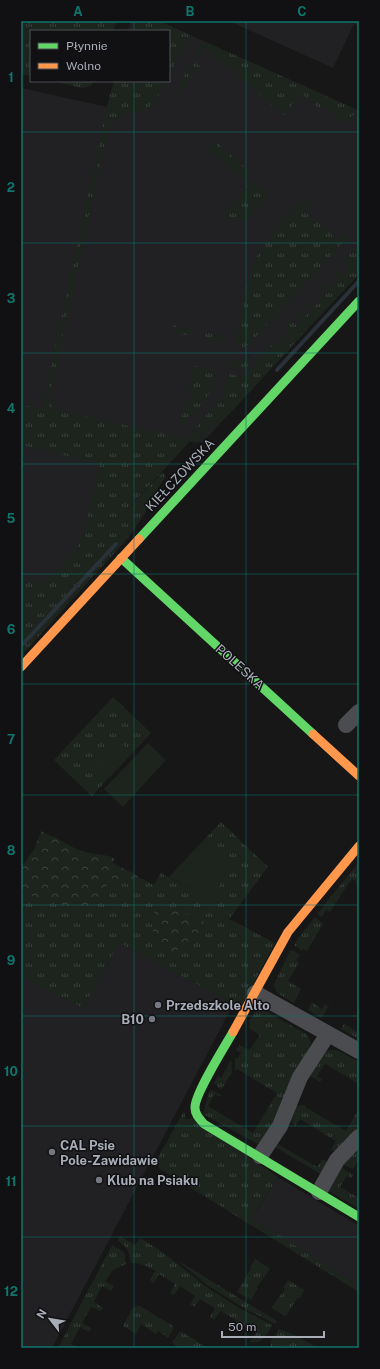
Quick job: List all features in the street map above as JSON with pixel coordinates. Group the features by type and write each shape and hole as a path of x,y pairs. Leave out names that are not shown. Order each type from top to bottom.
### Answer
{"street":[{"name":"KIEŁCZOWSKA","path":"21,667 120,558 359,301"},
{"name":"POLESKA","path":"120,558 359,776"},
{"path":"346,725 359,712"},
{"path":"359,846 288,932 199,1093 194,1111 197,1118 204,1124 260,1156 359,1217"},
{"path":"255,993 359,1051"},
{"path":"260,1156 280,1126 300,1077 328,1034"},
{"path":"319,1192 337,1160 359,1137"}],"shaded area":[{"path":"137,21 159,21 359,111 359,274 202,443 190,441 21,625 21,88 107,107 114,82 170,82 170,30 128,30 130,23"},
{"path":"229,21 359,21 359,26 354,24 333,68"},
{"path":"119,943 234,1003 52,1348 21,1348 21,976 83,1008"},
{"path":"278,1177 359,1226 359,1286 251,1220"}],"green space":[{"path":"21,21 117,21 113,30 30,30 30,76 21,74"},
{"path":"139,21 159,21 188,34 189,39 170,73 170,30 130,30"},
{"path":"206,42 355,109 356,112 345,124 323,106 320,109 302,94 290,107 291,108 285,116 205,48 196,58 195,57 202,44"},
{"path":"193,60 200,66 176,94 175,92"},
{"path":"57,82 93,82 91,86 82,88"},
{"path":"114,82 165,82 158,96 150,106 143,111 125,114 117,118 111,125 106,140 104,140 105,142 89,217 49,396 49,402 54,409 182,438 187,437 221,397 225,388 228,374 244,377 271,346 279,346 290,333 287,328 288,320 291,320 297,326 300,322 295,314 297,313 303,319 310,311 304,306 304,303 307,303 313,308 320,301 313,293 316,293 322,298 329,291 323,286 323,282 327,282 332,287 339,280 333,273 334,271 337,271 343,276 350,269 343,260 359,243 359,274 229,414 211,428 197,443 190,441 107,531 163,472 166,477 159,486 144,515 128,538 21,656 21,584 36,580 47,581 76,550 83,536 100,464 21,445 21,405 42,409 107,107"},
{"path":"215,141 251,173 245,180 208,149"},
{"path":"252,181 269,195 245,222 221,217"},
{"path":"304,200 310,202 303,210 338,240 345,232 347,238 249,344 244,347 238,346 235,341 252,267 256,258 273,233"},
{"path":"173,325 190,329 191,332 188,335 178,334 172,330"},
{"path":"206,332 222,336 224,338 218,342 212,341 205,337 204,333"},
{"path":"256,355 243,369 229,367 233,360 248,360"},
{"path":"194,366 216,371 214,380 211,390 202,404 188,420 180,425 186,400 192,401 194,394 188,392"},
{"path":"113,697 151,733 92,796 54,760"},
{"path":"116,739 132,753 110,777 94,762"},
{"path":"148,743 166,760 123,807 104,789"},
{"path":"221,822 268,867 229,919 275,943 241,1007 119,943 83,1008 21,976 21,897 53,836 84,852 115,859 112,863 154,885 161,873 212,900 228,867 201,843"},
{"path":"41,831 81,851 115,859 112,863 137,875 135,884 127,884 113,878 85,916 52,900 27,895 21,889 21,868 35,848"},
{"path":"201,843 228,867 212,900 169,877"},
{"path":"359,862 359,886 356,884 357,882 352,879 330,912 326,910 322,917 317,914"},
{"path":"161,907 184,913 209,924 208,931 203,936 183,943 174,954 168,953 158,945 153,932 152,925 154,913"},
{"path":"315,917 323,924 307,951 303,949 302,951 294,945"},
{"path":"292,950 300,955 296,960 299,963 288,981 301,989 294,1003 277,993 274,984 290,951"},
{"path":"312,1002 322,1009 325,1004 329,1006 321,1018 308,1010"},
{"path":"257,1009 262,1009 306,1034 311,1041 309,1050 276,1119 258,1144 203,1114 210,1090 221,1095 220,1097 215,1094 208,1106 253,1133 277,1093 237,1069 235,1071 235,1057 237,1059 241,1053 236,1050 239,1045 249,1050 260,1035 249,1028 249,1021"},
{"path":"344,1024 359,1033 359,1039 341,1029"},
{"path":"329,1050 337,1050 359,1062 359,1084 325,1064 317,1076 322,1079 320,1082 310,1076 324,1052"},
{"path":"231,1060 232,1072 221,1090 214,1083 218,1076 221,1078"},
{"path":"306,1105 305,1107 346,1131 359,1109 359,1130 337,1152 331,1150 336,1141 300,1119 295,1126 291,1120 296,1106"},
{"path":"184,1111 186,1120 192,1118 278,1177 252,1218 359,1286 359,1292 159,1168 156,1161"},
{"path":"274,1142 317,1167 323,1159 329,1163 324,1176 275,1147"},
{"path":"359,1147 359,1159 353,1169 344,1165 349,1157"},
{"path":"342,1168 353,1175 351,1178 347,1176 340,1187 359,1198 359,1209 329,1191"},
{"path":"120,1236 135,1245 140,1238 161,1251 205,1286 239,1308 272,1325 264,1338 258,1342 250,1342 256,1333 240,1323 234,1332 230,1330 236,1320 220,1311 214,1320 210,1317 215,1308 200,1299 194,1307 190,1305 195,1296 180,1286 174,1295 170,1293 175,1284 159,1274 154,1283 150,1280 155,1271 144,1265 131,1263 128,1250 118,1241"},
{"path":"112,1245 124,1252 126,1264 113,1270 105,1281 114,1286 111,1291 102,1286 94,1302 103,1308 101,1311 91,1307 82,1323 91,1328 89,1332 80,1327 71,1344 79,1348 58,1348"},
{"path":"255,1259 270,1269 257,1287 258,1288 251,1300 237,1292"},
{"path":"177,1260 277,1321 275,1324 242,1307 206,1284"},
{"path":"288,1280 304,1290 300,1298 298,1297 286,1316 271,1308 285,1289 283,1288"},
{"path":"138,1306 173,1326 173,1330 168,1338 158,1331 156,1334 141,1324 136,1334 123,1326 132,1309"},
{"path":"279,1329 298,1336 317,1348 288,1348 287,1346 280,1346 279,1348 270,1348 271,1341"},
{"path":"180,1332 208,1348 180,1348 172,1342"}],"waterway":[{"path":"277,370 359,281"},
{"path":"21,646 116,544"}],"traffic: fast":[{"path":"139,539 359,301"},
{"path":"121,558 313,734"},
{"path":"233,1032 199,1093 195,1108 198,1117 204,1124 359,1217"}],"traffic: slow":[{"path":"21,667 139,539"},
{"path":"313,734 359,776"},
{"path":"233,1032 288,932 359,846"}],"place":[{"name":"Przedszkole Alto","path":"158,1005"},
{"name":"B10","path":"152,1019"},
{"name":"CAL Psie Pole-Zawidawie","path":"52,1152"},
{"name":"Klub na Psiaku","path":"99,1180"}]}
